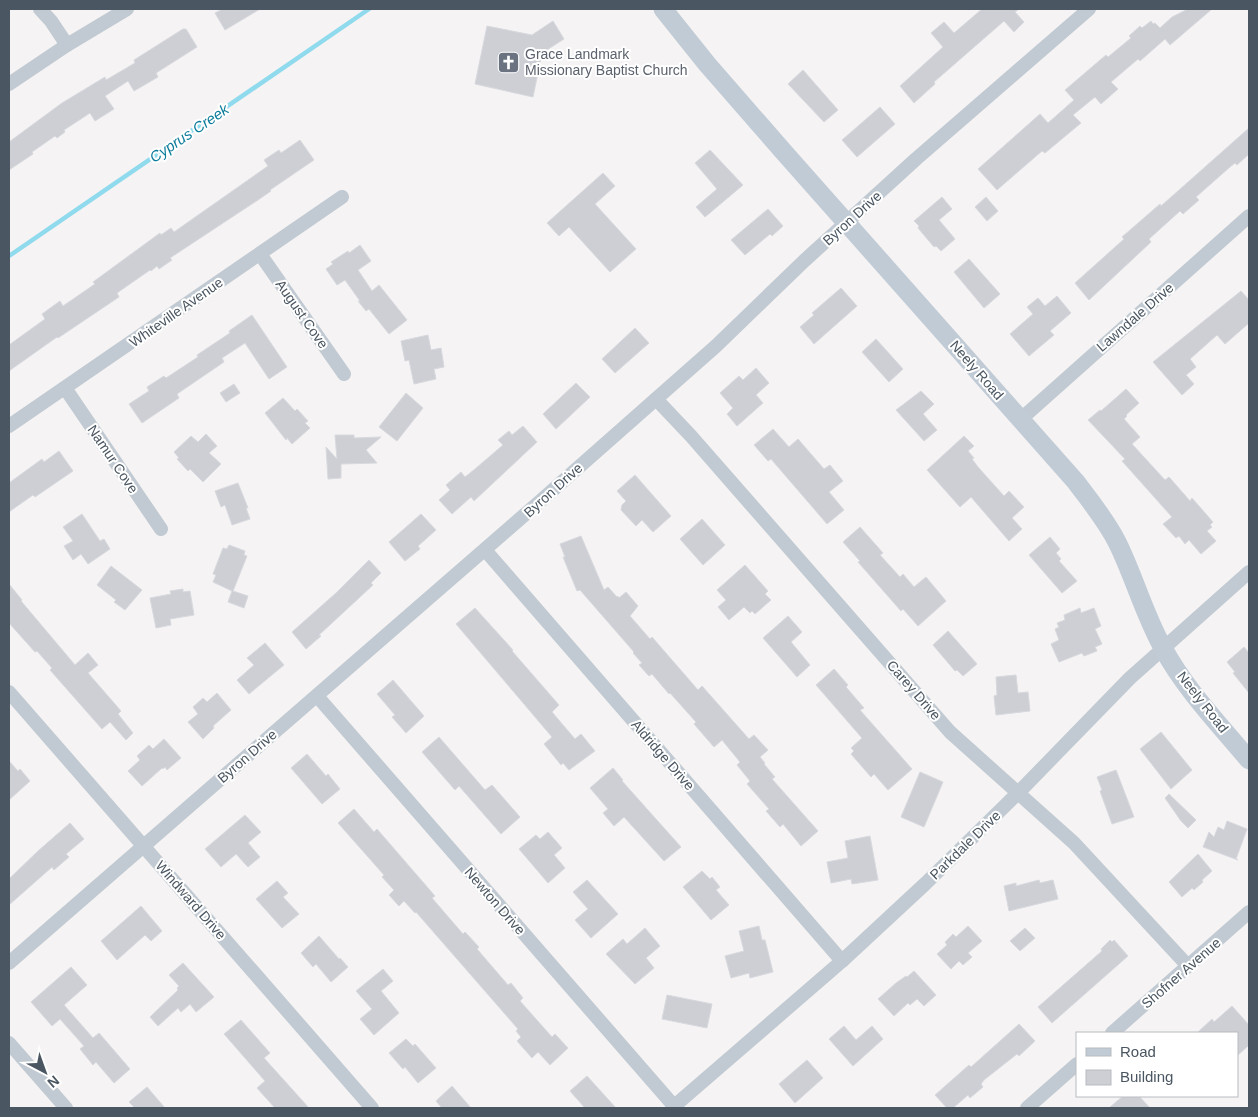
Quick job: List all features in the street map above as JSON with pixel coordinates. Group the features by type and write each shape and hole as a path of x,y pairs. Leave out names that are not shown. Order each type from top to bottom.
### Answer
{"street":[{"path":"40,9 67,44"},
{"path":"9,84 67,44 127,9"},
{"name":"Neely Road","path":"663,9 714,71 1076,482 1108,526 1117,543 1163,648 1198,700 1249,760"},
{"name":"Byron Drive","path":"9,964 485,550 716,346 847,222 1089,9"},
{"name":"Whiteville Avenue","path":"9,426 342,197"},
{"name":"Lawndale Drive","path":"1020,419 1249,216"},
{"name":"August Cove","path":"260,254 344,374"},
{"name":"Namur Cove","path":"65,388 161,529"},
{"name":"Carey Drive","path":"656,399 691,436 950,732 1074,843 1188,966"},
{"name":"Aldridge Drive","path":"485,550 842,961"},
{"name":"Parkdale Drive","path":"673,1107 842,961 925,884 1019,792 1116,691 1249,572"},
{"name":"Windward Drive","path":"9,692 372,1108"},
{"name":"Newton Drive","path":"317,696 673,1107"},
{"name":"Shofner Avenue","path":"1113,1032 1249,912"},
{"path":"9,1043 66,1108"},
{"path":"1027,1108 1076,1065"}],"building":[{"path":"223,9 260,9 225,30 215,13"},
{"path":"982,9 1019,9 1015,12 1024,22 1014,32 1004,21 934,82 935,84 914,103 900,86 943,47 931,33 944,22 954,33"},
{"path":"1188,9 1212,9 1170,45 1165,39 1140,61 1138,59 1111,82 1118,89 1101,104 1095,97 1073,115 1081,123 1045,153 1042,151 997,190 978,169 1040,114 1048,123 1074,100 1065,90 1106,55 1108,57 1131,38 1129,36 1140,26 1142,28 1151,21 1160,28 1172,17"},
{"path":"553,21 564,39 542,53 533,97 475,84 487,26 532,35"},
{"path":"183,29 186,29 197,47 156,73 158,77 134,91 128,81 105,96 114,109 95,121 90,113 9,170 9,142 62,103 105,77 106,80 135,63 134,60"},
{"path":"803,70 838,110 824,122 788,84"},
{"path":"880,107 895,124 857,157 842,140"},
{"path":"1249,128 1249,154 1237,165 1235,163 1230,167 1196,197 1199,200 1183,214 1180,211 1149,239 1151,242 1089,300 1075,283 1124,239 1122,237 1160,204 1161,206"},
{"path":"300,140 314,160 258,200 170,258 172,260 159,269 157,266 150,270 117,293 119,297 9,371 9,345 45,319 42,314 60,301 63,306 95,284 93,282 160,233 161,235 171,228 174,232 268,166 264,160 279,150 281,153"},
{"path":"710,150 743,185 705,217 696,207 717,189 695,163"},
{"path":"603,173 615,186 595,204 636,249 610,272 569,227 559,236 547,223"},
{"path":"942,197 952,209 939,220 955,239 941,251 936,246 934,247 914,221"},
{"path":"986,197 998,211 987,221 975,207"},
{"path":"768,209 783,226 772,236 770,234 745,255 731,240"},
{"path":"360,245 371,261 358,270 372,291 379,285 407,320 389,334 369,309 366,311 345,280 337,285 326,269 333,264 331,262"},
{"path":"969,259 1000,294 984,308 954,272"},
{"path":"841,288 857,306 814,344 800,327 814,315 812,313"},
{"path":"1241,291 1249,300 1249,323 1225,344 1217,335 1190,359 1196,367 1186,375 1194,384 1182,395 1153,362"},
{"path":"1057,296 1071,313 1050,331 1054,335 1029,356 1010,334 1033,314 1027,307 1038,298 1045,306"},
{"path":"252,315 287,367 269,379 245,343 222,358 224,362 177,394 179,398 142,423 129,404 149,391 147,387 164,376 166,378 198,357 197,355 230,333 229,331"},
{"path":"635,328 649,343 615,373 602,359"},
{"path":"428,335 431,350 441,348 444,367 434,369 436,379 414,384 409,360 405,361 401,341"},
{"path":"876,339 903,369 889,382 862,352"},
{"path":"756,368 769,383 756,395 763,403 737,426 727,414 733,408 720,393 739,376 743,380"},
{"path":"576,383 590,397 556,429 543,414"},
{"path":"234,384 240,393 226,402 220,393"},
{"path":"1126,389 1139,403 1124,419 1140,437 1132,444 1165,480 1169,477 1190,501 1192,498 1213,522 1210,525 1212,527 1207,531 1216,541 1201,554 1189,540 1185,544 1179,536 1176,538 1163,524 1172,517 1122,461 1125,459 1088,420"},
{"path":"921,391 934,404 923,414 937,430 924,441 896,410"},
{"path":"406,393 423,408 397,441 379,427"},
{"path":"283,398 308,421 305,423 310,428 292,444 287,438 286,440 265,413"},
{"path":"523,426 537,442 474,501 471,497 452,514 439,500 450,490 446,485 461,472 465,477 503,445 498,440 509,431 512,435"},
{"path":"773,429 789,447 798,439 824,469 830,465 843,481 829,492 844,510 827,524 771,459 768,461 754,445"},
{"path":"206,434 217,446 209,453 221,464 203,482 190,469 188,471 177,459 179,458 174,452 191,436 198,442"},
{"path":"335,435 354,435 354,438 381,437 366,450 377,463 341,464 341,478 328,479 326,447 337,459"},
{"path":"964,436 974,446 968,451 978,467 1004,496 1009,491 1024,507 1012,518 1022,529 1009,541 971,497 960,507 927,470"},
{"path":"59,451 73,471 9,512 9,483 42,459 44,462"},
{"path":"635,475 671,516 653,532 642,520 636,526 621,510 622,505 626,501 617,491"},
{"path":"238,483 248,508 246,508 250,519 232,525 225,505 221,507 215,491"},
{"path":"82,514 100,541 104,539 110,549 88,564 81,554 73,560 64,546 73,541 63,527"},
{"path":"421,514 436,530 418,546 420,549 405,561 389,542"},
{"path":"702,519 725,545 703,565 680,539"},
{"path":"860,527 883,553 880,555 900,577 903,574 914,587 926,577 946,601 918,626 903,609 901,611 843,542"},
{"path":"581,536 604,590 608,587 619,598 626,592 638,606 630,616 650,639 652,637 698,690 702,686 749,739 754,735 768,750 760,757 775,777 772,779 818,831 801,846 783,824 780,827 766,811 769,809 747,784 750,781 737,765 740,762 722,740 714,747 694,724 696,722 652,674 649,676 639,665 642,663 634,652 580,590 577,591 563,557 565,557 560,544"},
{"path":"1050,537 1060,549 1056,553 1061,559 1059,561 1077,581 1062,593 1029,555"},
{"path":"229,545 245,551 244,555 247,556 233,591 248,596 244,608 228,602 232,591 213,582 216,575 213,574 223,548 227,549"},
{"path":"369,560 381,573 371,583 373,585 306,649 292,632 336,593"},
{"path":"745,565 768,591 765,594 771,600 755,614 752,611 750,613 744,607 729,620 718,607 726,600 717,590"},
{"path":"111,566 142,590 125,610 97,585"},
{"path":"9,584 75,665 88,653 98,665 88,673 121,711 118,714 133,733 126,740 110,722 102,729 50,670 52,668 9,623"},
{"path":"183,589 183,592 190,591 194,615 170,619 171,625 156,628 150,598 171,594 170,591"},
{"path":"475,608 559,705 552,712 575,739 581,734 595,751 569,770 563,763 561,765 544,744 552,737 456,624"},
{"path":"1080,608 1081,613 1094,608 1101,626 1095,629 1102,644 1095,647 1097,651 1084,656 1082,653 1059,662 1051,644 1059,640 1055,629 1059,627 1057,623 1065,620 1064,615"},
{"path":"788,616 802,632 791,642 810,665 797,677 763,638"},
{"path":"948,631 977,664 963,676 957,670 955,671 933,645"},
{"path":"265,643 284,665 249,694 237,680 254,665 247,658"},
{"path":"1244,647 1249,653 1249,693 1227,662"},
{"path":"834,669 864,708 860,710 912,769 888,790 874,774 871,777 851,754 854,751 851,748 862,738 816,685"},
{"path":"1016,675 1018,693 1028,692 1030,711 996,715 994,696 997,695 996,677"},
{"path":"393,680 424,716 406,733 392,717 395,715 377,694"},
{"path":"217,693 231,710 213,726 214,728 203,739 188,722 198,714 193,707 203,698 207,702"},
{"path":"1161,732 1192,770 1171,789 1140,749"},
{"path":"439,737 485,790 492,785 520,817 501,834 459,786 455,790 422,752"},
{"path":"164,739 181,758 167,770 165,767 162,768 142,786 128,771 140,760 137,756 149,745 153,749"},
{"path":"307,754 326,776 328,774 340,789 322,804 291,768"},
{"path":"9,761 18,771 20,769 30,781 9,800"},
{"path":"613,768 622,781 681,847 664,861 624,817 614,826 603,813 608,809 590,788"},
{"path":"1116,770 1134,817 1112,824 1097,777"},
{"path":"920,772 943,782 924,827 901,817"},
{"path":"1169,794 1196,820 1188,828 1165,798"},
{"path":"354,809 374,832 377,829 435,896 432,898 463,934 465,932 479,947 477,949 508,985 511,983 523,998 520,1001 552,1037 555,1034 568,1048 550,1065 538,1052 532,1058 517,1041 521,1037 516,1031 518,1029 416,912 404,901 399,906 389,895 394,890 382,877 384,875 338,823"},
{"path":"245,815 261,832 248,843 260,857 248,867 236,854 221,867 205,849"},
{"path":"1227,821 1247,829 1236,859 1238,860 1203,847 1209,832 1214,837 1218,827 1224,830"},
{"path":"70,823 84,839 66,854 69,857 54,870 52,867 9,905 9,879"},
{"path":"548,832 562,848 554,855 565,868 548,883 519,849 536,835 540,839"},
{"path":"870,836 878,880 852,884 851,879 831,883 827,862 848,858 845,841"},
{"path":"1198,854 1212,871 1194,890 1192,888 1182,897 1169,882"},
{"path":"702,871 710,879 712,877 720,887 716,890 729,905 711,920 683,887"},
{"path":"587,880 618,914 591,938 575,920 588,909 573,892"},
{"path":"1039,880 1040,883 1053,880 1058,899 1009,911 1004,886 1016,883 1016,886"},
{"path":"277,881 288,893 283,897 299,914 282,928 256,899"},
{"path":"141,906 162,931 151,941 145,935 117,960 101,941"},
{"path":"759,926 762,940 765,940 773,972 750,978 749,973 731,978 725,956 744,951 739,931"},
{"path":"968,926 982,941 968,953 972,957 963,965 959,961 951,969 937,954 947,945 945,942 953,934 956,937"},
{"path":"645,928 660,946 646,958 654,968 635,984 606,954 623,939 627,944"},
{"path":"1025,928 1035,938 1020,951 1010,941"},
{"path":"319,936 348,967 331,982 316,964 313,967 301,953"},
{"path":"1110,940 1112,942 1114,940 1128,956 1052,1023 1038,1007 1102,951 1101,949"},
{"path":"183,963 214,997 196,1012 190,1004 181,1012 178,1008 158,1026 150,1017 178,990 179,986 169,975"},
{"path":"71,967 87,985 64,1005 93,1038 99,1033 130,1069 114,1083 96,1062 93,1065 80,1049 84,1046 60,1019 52,1026 31,1002"},
{"path":"383,969 393,981 381,991 399,1013 374,1035 360,1019 372,1009 356,991"},
{"path":"914,971 936,995 924,1006 917,999 910,1005 908,1003 894,1016 878,999 896,983"},
{"path":"667,995 712,1004 707,1028 662,1019"},
{"path":"1232,1006 1249,1025 1249,1045 1238,1055 1238,1032 1198,1032 1212,1019 1214,1022"},
{"path":"241,1020 270,1053 264,1058 309,1108 275,1108 257,1088 265,1081 224,1034"},
{"path":"1019,1024 1035,1041 1019,1056 1017,1054 984,1080 981,1084 983,1087 970,1098 968,1095 953,1108 947,1108 935,1095 969,1065 971,1067"},
{"path":"844,1026 856,1040 872,1026 883,1039 853,1066 829,1039"},
{"path":"406,1039 413,1046 415,1044 436,1068 418,1083 405,1067 403,1069 389,1053"},
{"path":"807,1060 823,1078 795,1103 779,1084"},
{"path":"587,1076 616,1108 585,1108 570,1091"},
{"path":"452,1086 471,1108 442,1108 436,1101"},
{"path":"147,1087 165,1108 135,1108 129,1102"},
{"path":"1122,1097 1140,1097 1150,1108 1109,1108"}],"waterway":[{"name":"Cyprus Creek","path":"9,256 369,9"}],"place":[{"name":"Grace Landmark Missionary Baptist Church","path":"509,62"}]}
